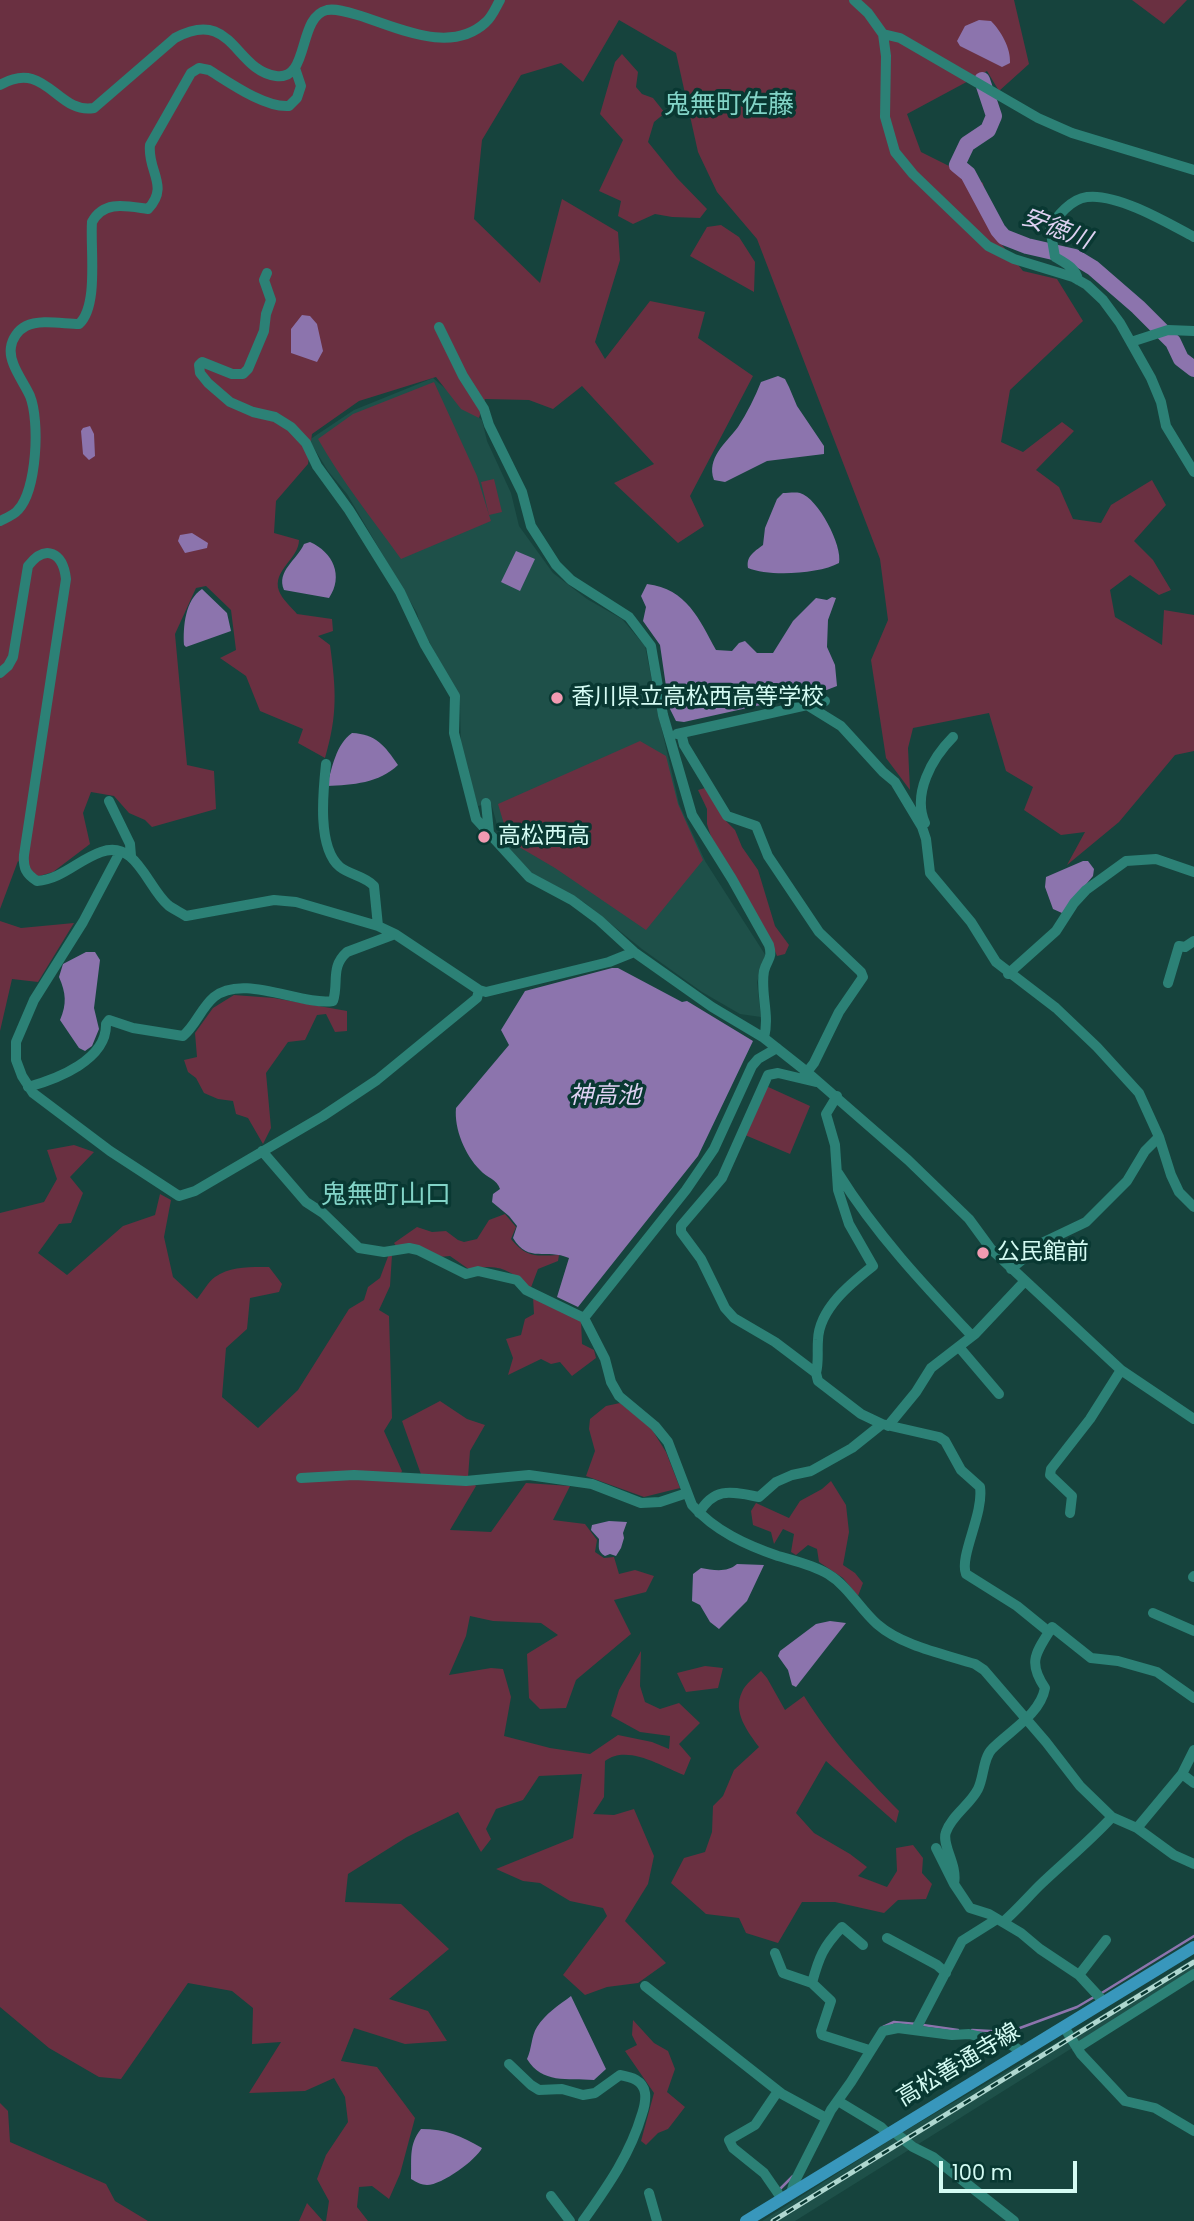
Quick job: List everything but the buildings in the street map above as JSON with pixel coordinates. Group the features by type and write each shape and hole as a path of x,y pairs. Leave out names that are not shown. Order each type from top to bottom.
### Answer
{"main road":[{"name":"高松善通寺線","path":"752,2219 1194,1947"}],"street":[{"path":"0,85 15,78 27,77 46,84 74,106 83,110 94,108 176,38 199,30 209,30 228,39 254,64 275,76 284,76 295,68 313,20 321,12 330,9 359,15 428,37 452,38 477,29 488,21 500,0"},
{"path":"854,0 868,13 883,34 886,56 885,117 888,136 895,152 962,223 988,246 1014,259 1079,280 1103,300 1151,378 1161,402 1166,426 1194,472"},
{"path":"883,34 900,38 1038,118 1072,134 1194,170"},
{"path":"0,521 17,512 24,503 37,442 31,399 11,356 10,345 17,333 27,325 79,324 85,318 90,297 92,222 106,207 118,205 148,209 155,202 159,186 149,156 150,145 191,73 199,68 209,71 264,102 281,107 289,106 297,98 301,86 295,68"},
{"path":"1079,280 1069,265 1054,252 1049,228 1056,218 1077,200 1088,197 1126,204 1194,237"},
{"path":"267,273 264,280 271,300 264,331 248,369 243,374 232,374 202,362 199,365 200,373 230,402 253,412 275,417 291,427 306,443 317,466 400,592 425,645 455,696 454,733 476,819 529,877 572,900 634,952 712,1007 764,1038 837,1096 969,1219 991,1249 1024,1282 1121,1370 1194,1419"},
{"path":"439,327 463,376 484,409 489,425 522,492 531,526 556,565 571,580 629,617 651,646 663,715 727,816 756,826 768,856 819,932 861,972 863,977 839,1012 807,1072"},
{"path":"1131,342 1168,330 1194,331"},
{"path":"0,673 13,657 28,566 36,555 46,552 57,556 65,565 66,579 23,866 28,875 37,881 48,880 103,850 131,856"},
{"path":"675,734 825,701"},
{"path":"807,705 841,726 895,782 922,827 930,873 971,922 996,962 1056,1009 1097,1047 1139,1093 1179,1192 1194,1207"},
{"path":"675,734 681,783 692,815 769,945 772,955 764,971 764,1002 768,1023 764,1038"},
{"path":"926,839 929,829 921,813 920,799 924,783 945,745 953,737"},
{"path":"326,764 323,793 328,852 341,868 374,886 378,926"},
{"path":"109,801 130,844 131,856 167,904 186,916 274,901 296,902 378,926 395,934 486,992 609,962 634,952"},
{"path":"486,803 489,833"},
{"path":"120,852 83,922 41,988 21,1027 16,1042 16,1060 28,1087 110,1151 178,1196 195,1191 323,1116 376,1080 477,999 479,990"},
{"path":"1008,974 1056,931 1074,902 1086,890 1126,861 1156,859 1194,872"},
{"path":"28,1087 48,1082 78,1067 97,1051 109,1020 133,1028 183,1036 215,996 227,990 273,992 325,1003 333,1001 335,969 341,957 347,952 395,934"},
{"path":"1168,983 1179,946 1185,947 1194,941"},
{"path":"584,1318 686,1190 714,1149 752,1066 758,1059 777,1048"},
{"path":"816,1373 775,1342 734,1318 725,1308 701,1259 681,1231 681,1226 722,1178 768,1075 779,1073 821,1083"},
{"path":"837,1096 826,1114 835,1145 838,1190 849,1224 873,1266 849,1284 820,1326 820,1357 816,1373 818,1381 861,1414 885,1425 939,1437 945,1441 961,1470 980,1487 975,1528 963,1566 966,1574 1017,1606 1049,1632"},
{"path":"1012,1269 1044,1242 1086,1222 1127,1181 1146,1151 1159,1137"},
{"path":"262,1151 306,1202 323,1213 359,1248 384,1252 408,1248 418,1250 466,1274 478,1271 517,1280 526,1290 584,1318 605,1359 611,1382 619,1396 655,1426 668,1442 692,1505 699,1513 723,1532 746,1543 830,1575 879,1626 888,1631 907,1641 975,1664 984,1670 1080,1786 1112,1817 1137,1828 1174,1855 1194,1864"},
{"path":"836,1169 861,1210 878,1231 972,1336"},
{"path":"699,1513 713,1496 725,1492 759,1497 776,1482 811,1471 852,1448 885,1425 916,1392 932,1368 972,1336 1024,1282"},
{"path":"959,1348 999,1394"},
{"path":"1070,1513 1072,1496 1050,1475 1051,1469 1090,1419 1121,1370"},
{"path":"301,1478 354,1475 466,1481 529,1475 592,1484 641,1503 660,1502 687,1493"},
{"path":"1153,1613 1194,1631"},
{"path":"954,1884 957,1873 946,1844 946,1832 976,1793 984,1778 988,1754 1025,1719 1044,1694 1045,1688 1037,1675 1035,1659 1036,1651 1052,1627 1091,1658 1118,1661 1157,1672 1194,1698"},
{"path":"1137,1828 1182,1774 1194,1750"},
{"path":"1182,1774 1194,1783"},
{"path":"916,2029 962,1941 1023,1905 1037,1888 1089,1843 1112,1817"},
{"path":"936,1848 970,1908 1021,1933 1079,1975 1104,2002"},
{"path":"812,1983 824,1946 842,1927 863,1945"},
{"path":"887,1938 937,1965 946,1973"},
{"path":"1079,1975 1106,1940"},
{"path":"775,1953 783,1973 812,1983 831,2001 822,2035 869,2050"},
{"path":"1077,2048 1194,1974"},
{"path":"645,1986 778,2091 826,2118"},
{"path":"1064,2027 1077,2048 1125,2101 1155,2108 1194,2131"},
{"path":"778,2091 755,2125 729,2140 733,2148 786,2196 826,2118 883,2031 890,2028 916,2029 989,2037 1010,2043 1022,2052"},
{"path":"509,2064 539,2090 562,2089 583,2095 595,2093 620,2075 639,2082 645,2091 645,2102 635,2138 616,2173 583,2221"},
{"path":"838,2101 933,2157 1014,2221"},
{"path":"649,2193 657,2221"},
{"path":"551,2196 570,2221"}],"shaded area":[{"path":"0,0 1014,0 1029,64 999,91 987,71 907,114 921,152 983,183 990,230 1023,271 1057,279 1083,321 1010,390 1001,442 1023,452 1062,422 1074,431 1036,470 1059,487 1073,519 1101,523 1111,505 1152,480 1166,505 1134,541 1153,560 1171,590 1159,595 1130,575 1110,590 1115,617 1162,645 1164,610 1194,615 1194,751 1175,755 1119,822 1067,865 1085,832 1061,835 1024,810 1033,787 1006,771 989,713 913,728 908,748 910,790 886,758 871,660 888,620 880,559 757,239 717,192 698,152 676,53 619,20 583,82 561,63 521,75 482,140 474,219 540,283 562,199 618,232 620,260 595,342 605,359 650,301 705,312 698,338 753,376 690,496 704,526 678,543 614,483 654,464 582,386 553,409 529,400 485,399 479,418 461,409 436,377 359,401 312,434 308,464 276,501 274,533 299,540 295,553 279,577 280,594 297,614 332,619 333,631 318,636 330,645 334,688 334,715 325,758 298,743 303,729 260,711 246,676 220,658 236,650 231,610 206,586 196,588 175,634 187,765 214,771 216,809 152,827 145,820 129,813 114,796 91,792 83,813 90,844 53,872 36,877 18,861 0,909"},
{"path":"1132,0 1187,0 1164,24"},
{"path":"622,54 638,72 636,87 642,94 653,98 665,113 654,122 648,142 707,209 700,218 655,214 633,224 618,216 621,201 599,191 623,140 600,114 615,62"},
{"path":"721,225 739,237 755,262 754,292 690,256 707,227"},
{"name":"香川県立高松西高等学校","path":"433,378 482,420 487,441 511,493 519,526 553,573 587,599 622,619 645,646 679,804 705,861 766,956 757,982 761,1017 740,1014 702,992 642,949 585,903 534,875 517,860 501,839 491,803 478,806 461,751 458,694 421,627 417,613 347,494 328,471 309,440 354,410"},
{"path":"434,382 477,476 491,521 401,559 347,485 318,439 353,414"},
{"path":"494,479 502,512 489,515 481,482"},
{"path":"640,741 666,756 678,804 703,860 646,930 555,868 509,841 498,804"},
{"path":"705,788 725,820 735,830 742,847 758,870 775,926 789,945 785,954 777,956 770,939 712,840 707,824 707,809 698,790"},
{"path":"0,921 21,928 74,923 38,982 12,979 0,1031"},
{"path":"234,995 274,998 347,1011 347,1031 335,1032 326,1014 317,1015 305,1040 288,1042 266,1073 271,1128 263,1144 248,1118 236,1114 233,1101 204,1093 196,1078 188,1072 184,1060 197,1057 195,1033 213,1008"},
{"path":"766,1086 810,1106 790,1154 745,1135"},
{"path":"74,1145 94,1152 70,1177 83,1193 71,1223 59,1224 38,1253 67,1275 123,1226 155,1215 160,1194 171,1200 164,1237 173,1277 197,1299 215,1277 234,1269 269,1267 282,1284 279,1292 250,1298 247,1329 226,1348 222,1397 258,1428 298,1390 349,1309 364,1300 368,1287 380,1278 389,1254 392,1255 390,1286 379,1310 389,1316 392,1418 384,1431 402,1471 397,1482 423,1480 402,1421 440,1401 467,1419 485,1425 470,1451 468,1477 476,1486 450,1530 491,1532 526,1483 570,1486 553,1520 585,1524 597,1540 595,1552 604,1558 614,1557 619,1574 635,1570 654,1576 646,1592 614,1600 631,1634 576,1680 566,1708 540,1709 529,1698 527,1654 558,1635 541,1623 493,1621 470,1616 466,1636 449,1675 491,1668 503,1669 511,1697 504,1736 550,1748 590,1754 618,1735 652,1742 669,1749 670,1736 640,1732 611,1716 619,1690 641,1651 640,1686 645,1702 660,1709 679,1703 700,1723 679,1744 691,1758 684,1775 634,1756 614,1756 605,1761 604,1797 593,1814 614,1815 634,1809 654,1856 648,1884 625,1921 666,1963 638,1983 607,1987 585,1995 563,1975 607,1916 603,1908 570,1901 540,1883 523,1881 496,1869 573,1838 582,1774 539,1776 523,1800 496,1809 486,1829 491,1839 481,1852 458,1812 407,1837 348,1874 345,1902 401,1904 449,1949 389,1999 428,2011 447,2041 405,2044 354,2028 341,2061 377,2067 415,2118 400,2174 389,2199 372,2186 359,2187 357,2207 368,2221 326,2221 329,2201 317,2179 326,2155 348,2122 345,2097 334,2078 305,2091 249,2093 281,2042 252,2044 253,2008 232,1991 188,1983 121,2079 99,2077 49,2048 0,2007 0,1213 44,1202 57,1179 47,1150"},
{"path":"505,1214 516,1227 511,1239 522,1250 537,1255 559,1255 558,1261 538,1269 530,1290 504,1269 488,1267 470,1270 450,1256 439,1257 397,1247 394,1243 417,1227 432,1232 446,1231 464,1242 477,1239 489,1220"},
{"path":"533,1297 581,1320 582,1344 594,1350 596,1358 572,1376 560,1362 551,1364 541,1359 508,1375 513,1358 506,1339 521,1335 525,1319 534,1314"},
{"path":"620,1403 651,1428 666,1452 680,1488 644,1497 586,1476 595,1451 589,1429 590,1419 606,1406"},
{"path":"831,1481 846,1505 849,1532 843,1565 863,1583 858,1596 843,1578 819,1562 817,1549 808,1545 796,1555 791,1552 794,1534 783,1529 774,1544 771,1532 753,1525 751,1511 756,1503 789,1518 800,1501"},
{"path":"705,1666 723,1668 718,1688 686,1692 677,1673"},
{"path":"761,1671 785,1710 804,1696 848,1756 899,1811 896,1823 826,1761 796,1813 814,1833 867,1867 858,1876 887,1887 897,1871 896,1848 913,1845 923,1858 922,1873 932,1884 926,1899 898,1900 884,1913 835,1902 802,1902 778,1943 746,1933 739,1918 706,1914 671,1883 684,1858 705,1852 712,1832 713,1806 723,1796 734,1770 759,1747 740,1714 739,1699 743,1689"},
{"path":"1194,1958 1194,1972 795,2221 762,2221 898,2135"},
{"path":"633,2020 654,2043 668,2051 675,2069 667,2092 685,2107 668,2129 658,2133 646,2145 641,2141 654,2093 625,2051 637,2045 632,2035"},
{"path":"0,2103 8,2111 10,2142 106,2184 115,2201 148,2221 0,2221"},
{"path":"307,2203 323,2221 299,2221"}],"water":[{"path":"979,20 991,21 998,30 1005,40 1010,63 1002,67 960,46 957,41 965,26"},
{"path":"302,315 310,316 317,324 323,351 317,362 291,353 291,329"},
{"path":"778,376 785,379 797,406 824,446 824,454 767,461 725,482 714,480 712,472 715,458 738,427 761,382"},
{"path":"90,426 94,434 95,456 89,460 83,454 81,431"},
{"path":"783,493 800,493 814,504 833,535 839,563 819,570 794,573 768,573 748,568 749,557 763,545 765,528 777,499"},
{"path":"192,533 208,543 207,548 185,553 178,541 180,535"},
{"path":"310,542 325,552 334,566 336,581 329,598 284,590 282,583 285,571 304,544"},
{"path":"516,551 535,559 520,591 501,582"},
{"path":"647,584 661,587 682,599 697,617 716,650 732,651 745,641 757,653 773,653 793,621 816,598 836,598 828,620 827,647 835,665 837,686 684,722 676,721 669,707 660,645 643,621 646,607 641,596"},
{"path":"202,589 227,613 231,631 186,647 186,614 192,600"},
{"path":"352,733 379,742 398,765 374,779 356,784 327,786 338,750"},
{"path":"1088,861 1094,869 1093,876 1062,913 1053,909 1045,887 1046,877"},
{"path":"86,952 95,952 100,960 94,1008 99,1029 92,1046 85,1051 79,1048 60,1020 65,998 59,977 63,964"},
{"name":"神高池","path":"618,968 682,1002 687,1001 753,1041 698,1156 578,1307 557,1297 569,1258 525,1251 513,1238 517,1226 492,1202 493,1194 500,1189 497,1183 475,1164 465,1149 457,1124 456,1108 509,1045 501,1030 525,991"},
{"path":"609,1521 627,1522 621,1548 616,1556 605,1556 601,1552 599,1539 591,1530 592,1525"},
{"path":"737,1564 764,1565 747,1601 719,1629 710,1622 700,1605 692,1601 693,1574 701,1568 724,1570"},
{"path":"830,1621 846,1623 796,1687 792,1685 788,1670 778,1656 780,1651 816,1624"},
{"path":"571,1996 606,2069 594,2080 548,2076 540,2073 527,2059 540,2022"},
{"path":"421,2129 453,2134 482,2148 458,2171 433,2184 421,2184 411,2179 411,2159 412,2147"}],"waterway":[{"name":"安徳川","path":"982,80 994,116 988,130 967,144 957,165 968,174 998,230 1004,237 1027,246 1075,257 1093,268 1138,307 1173,342 1181,359 1194,369"},
{"path":"1100,1994 1194,1936"},
{"path":"972,2030 1009,2032 1077,2007 1094,1997"},
{"path":"883,2027 894,2022 917,2024"},
{"path":"923,2025 958,2030"},
{"path":"780,2189 793,2176"}],"railway":[{"path":"773,2221 1194,1962"}],"place":[{"name":"香川県立高松西高等学校","path":"557,698"},
{"name":"高松西高","path":"484,837"},
{"name":"公民館前","path":"983,1253"}],"district":[{"name":"鬼無町佐藤","path":"729,106"},
{"name":"鬼無町山口","path":"386,1196"}]}
